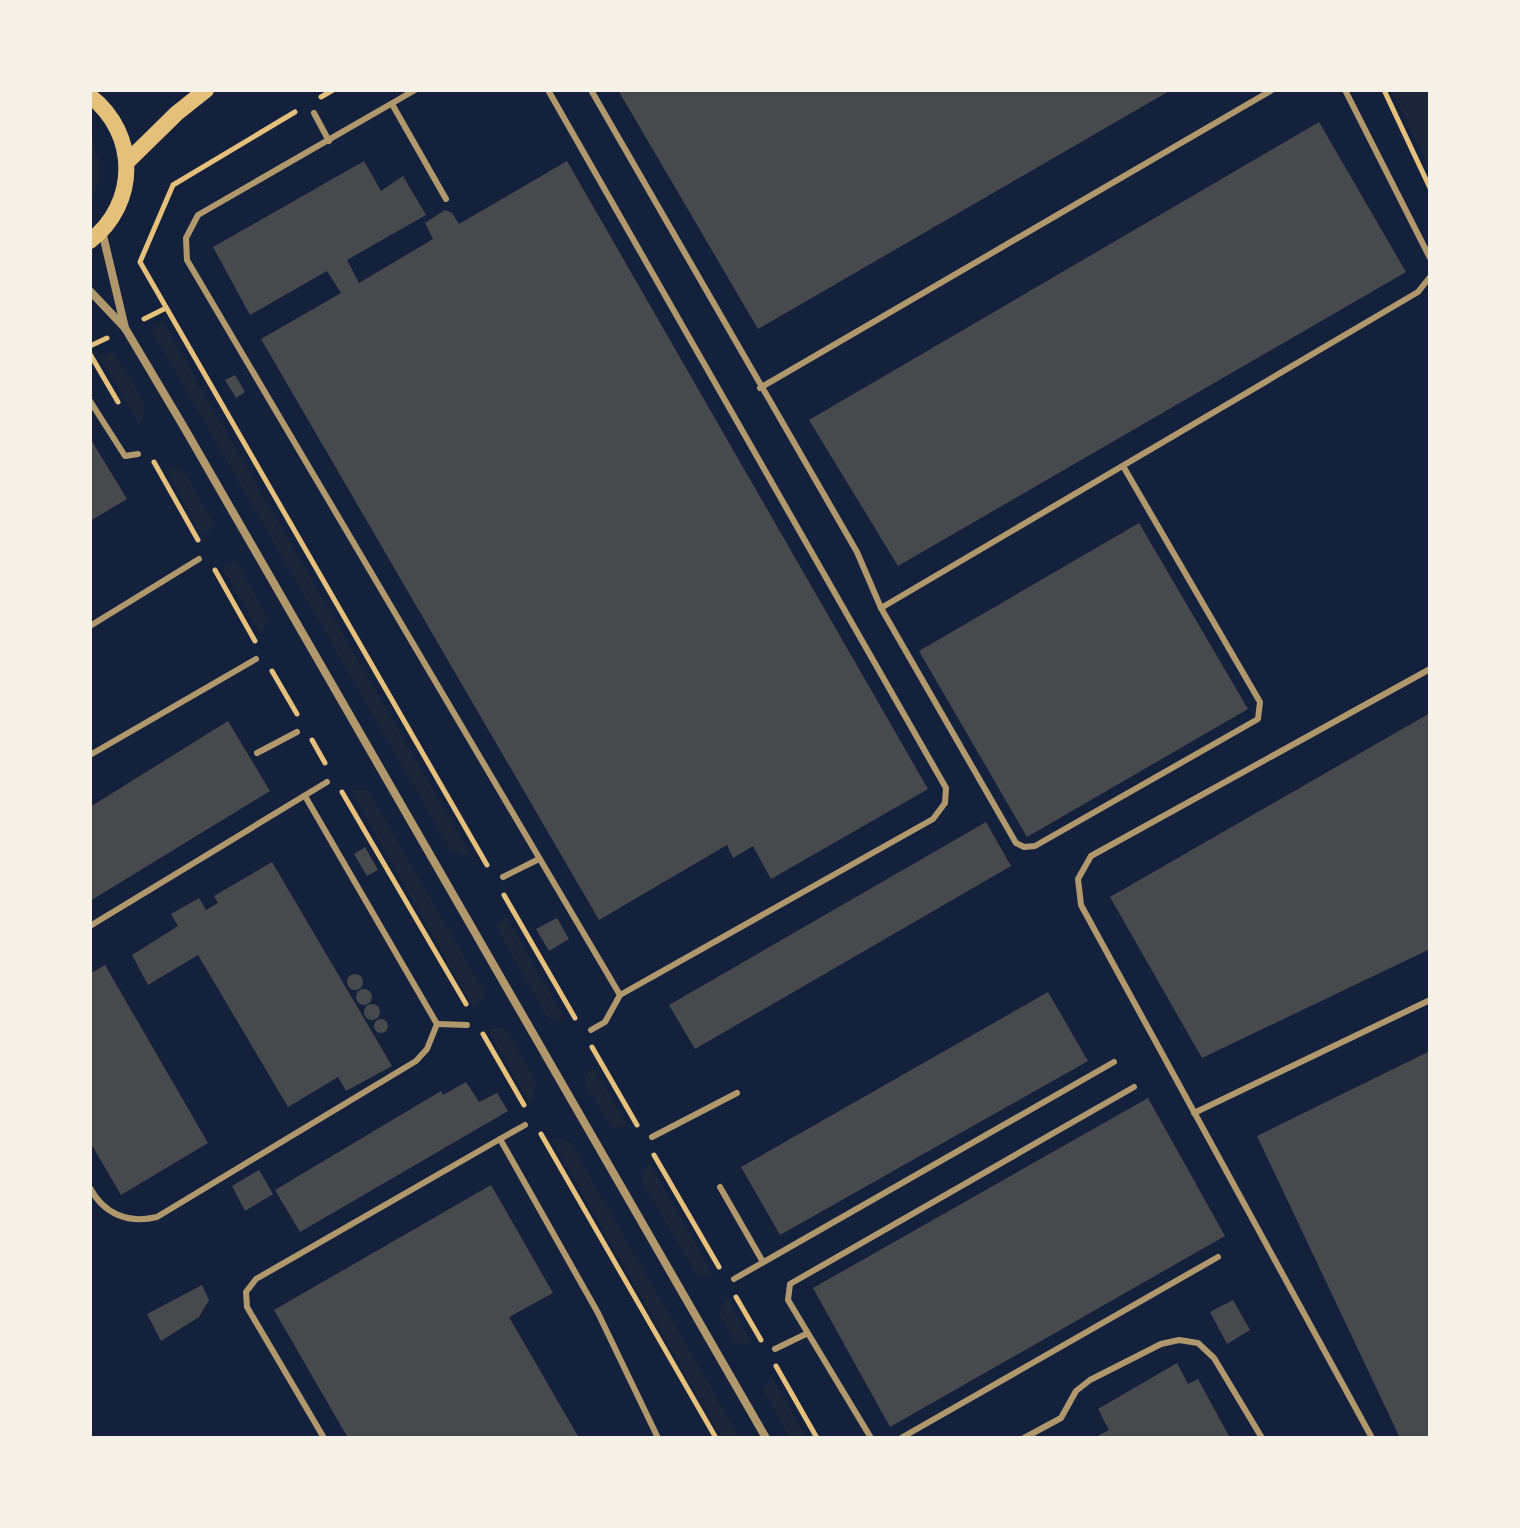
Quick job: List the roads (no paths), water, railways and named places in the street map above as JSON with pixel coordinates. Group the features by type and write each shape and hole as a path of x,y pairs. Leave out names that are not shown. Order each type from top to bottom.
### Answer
{"main road":[{"path":"127,162 177,113 206,90"},
{"path":"91,92 120,132 127,162 123,197 96,236"}],"street":[{"path":"96,236 125,328 766,1438"},
{"path":"90,291 125,328"}],"lane":[{"path":"415,90 198,215 186,238 187,260 620,995"},
{"path":"548,90 946,788 945,803 933,819 620,995 605,1022 591,1030"},
{"path":"591,90 857,552 881,608 1016,843 1024,847 1035,846 1258,719 1260,702 1123,466"},
{"path":"760,388 1272,90"},
{"path":"1345,90 1430,258"},
{"path":"392,104 446,199"},
{"path":"314,113 329,141"},
{"path":"881,608 1418,292 1430,277"},
{"path":"90,401 125,456 138,454"},
{"path":"90,626 199,559"},
{"path":"90,755 256,659"},
{"path":"1372,1438 1081,905 1078,879 1091,856 1430,669"},
{"path":"257,753 297,732"},
{"path":"90,926 331,780"},
{"path":"305,796 437,1024"},
{"path":"503,877 539,859"},
{"path":"1194,1113 1430,1000"},
{"path":"437,1024 467,1025"},
{"path":"90,1188 99,1204 118,1215 142,1220 157,1217 416,1061 427,1049 437,1024"},
{"path":"734,1279 1114,1062"},
{"path":"871,1438 788,1300 790,1284 797,1277 1134,1087"},
{"path":"652,1137 737,1093"},
{"path":"324,1438 247,1307 246,1292 256,1279 525,1125"},
{"path":"500,1139 598,1313 658,1438"},
{"path":"720,1187 763,1262"},
{"path":"901,1438 1218,1257"},
{"path":"775,1349 806,1334"},
{"path":"1024,1438 1061,1418 1076,1391 1090,1380 1161,1344 1179,1340 1198,1343 1214,1358 1262,1438"}]}
